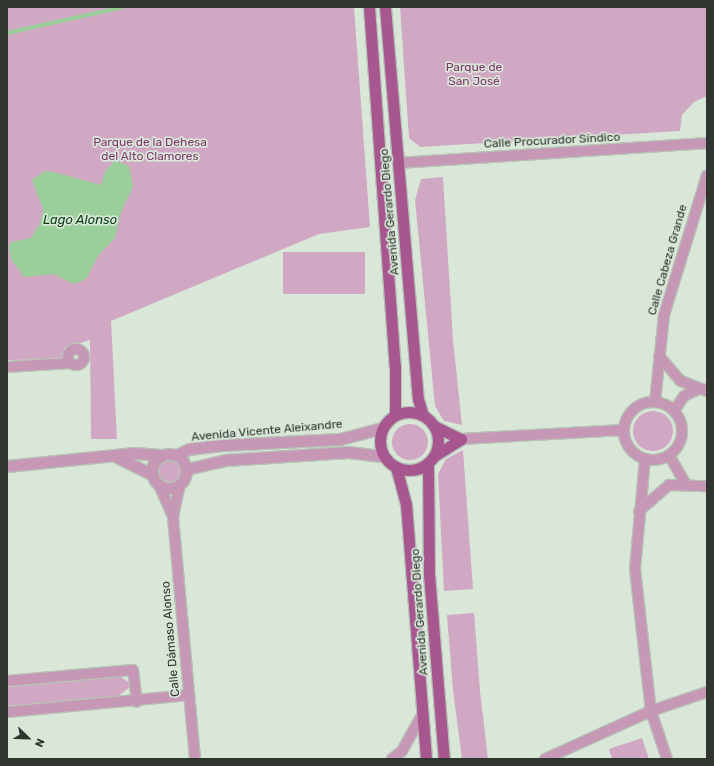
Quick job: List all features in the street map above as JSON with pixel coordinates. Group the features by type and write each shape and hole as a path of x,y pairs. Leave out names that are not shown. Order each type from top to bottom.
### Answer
{"main road":[{"name":"Avenida Gerardo Diego","path":"369,7 394,352 395,415"},
{"name":"Avenida Gerardo Diego","path":"385,7 418,399 423,415"},
{"path":"411,412 423,415 434,426 461,439 431,460 413,470 396,468 383,456 379,442 382,428 395,415 411,412"},
{"path":"431,460 438,440 434,426"},
{"name":"Avenida Gerardo Diego","path":"431,460 429,574 445,758"},
{"name":"Avenida Gerardo Diego","path":"396,468 406,504 426,759"}],"street":[{"name":"Calle Procurador Síndico","path":"399,163 707,143"},
{"name":"Calle Cabeza Grande","path":"655,402 659,356 666,305 707,174"},
{"path":"659,356 681,381 702,390"},
{"path":"7,367 71,364"},
{"path":"674,411 684,396 702,390"},
{"path":"655,402 674,411 682,434 669,455 645,459 627,445 623,430 634,409 655,402"},
{"name":"Avenida Vicente Aleixandre","path":"177,455 189,449 224,445 340,439 382,428"},
{"path":"461,439 623,430"},
{"path":"116,457 170,488 180,484 187,469 200,463 348,452 383,456"},
{"path":"7,466 116,457 142,453 177,455 187,469"},
{"path":"156,480 153,464 161,455"},
{"path":"669,455 685,483"},
{"path":"645,459 639,511 635,569 651,711 667,759"},
{"name":"Calle Dámaso Alonso","path":"156,480 173,517"},
{"path":"639,511 662,489 685,483 707,486"},
{"name":"Calle Dámaso Alonso","path":"180,484 173,517 195,759"},
{"path":"7,681 133,670 137,702"},
{"path":"545,759 651,711 707,692"},
{"path":"7,712 137,702 189,695"},
{"path":"392,759 402,751 422,715"}],"green space":[{"name":"Parque de la Dehesa del Alto Clamores","path":"7,7 354,7 370,227 319,234 111,321 117,439 91,439 90,340 64,348 63,359 7,360"},
{"name":"Parque de San José","path":"400,7 707,7 707,96 694,102 682,115 680,131 420,147 409,138"},
{"path":"443,177 453,340 462,425 444,421 435,406 415,200 421,179"},
{"path":"283,252 365,252 365,294 283,294"},
{"path":"657,411 664,414 670,420 673,431 672,439 664,448 657,451 649,451 642,448 634,439 633,427 636,420 645,412"},
{"path":"410,424 423,429 428,442 423,455 410,460 397,455 392,442 397,429"},
{"path":"463,450 473,589 444,591 438,474 446,459"},
{"path":"170,460 174,461 180,467 180,475 174,481 170,482 166,481 160,475 159,471 160,467 166,461"},
{"path":"474,613 480,691 488,759 462,759 453,690 447,615"},
{"path":"120,676 128,682 129,688 118,696 7,706 7,686"},
{"path":"642,738 649,759 612,759 609,749"}],"water":[{"name":"Lago Alonso","path":"115,160 129,166 133,187 121,212 115,238 98,256 86,279 74,284 53,274 24,277 11,259 9,247 11,242 31,238 40,223 43,209 32,180 45,171 54,172 101,185 105,172"}],"waterway":[{"path":"7,33 123,7"}]}
